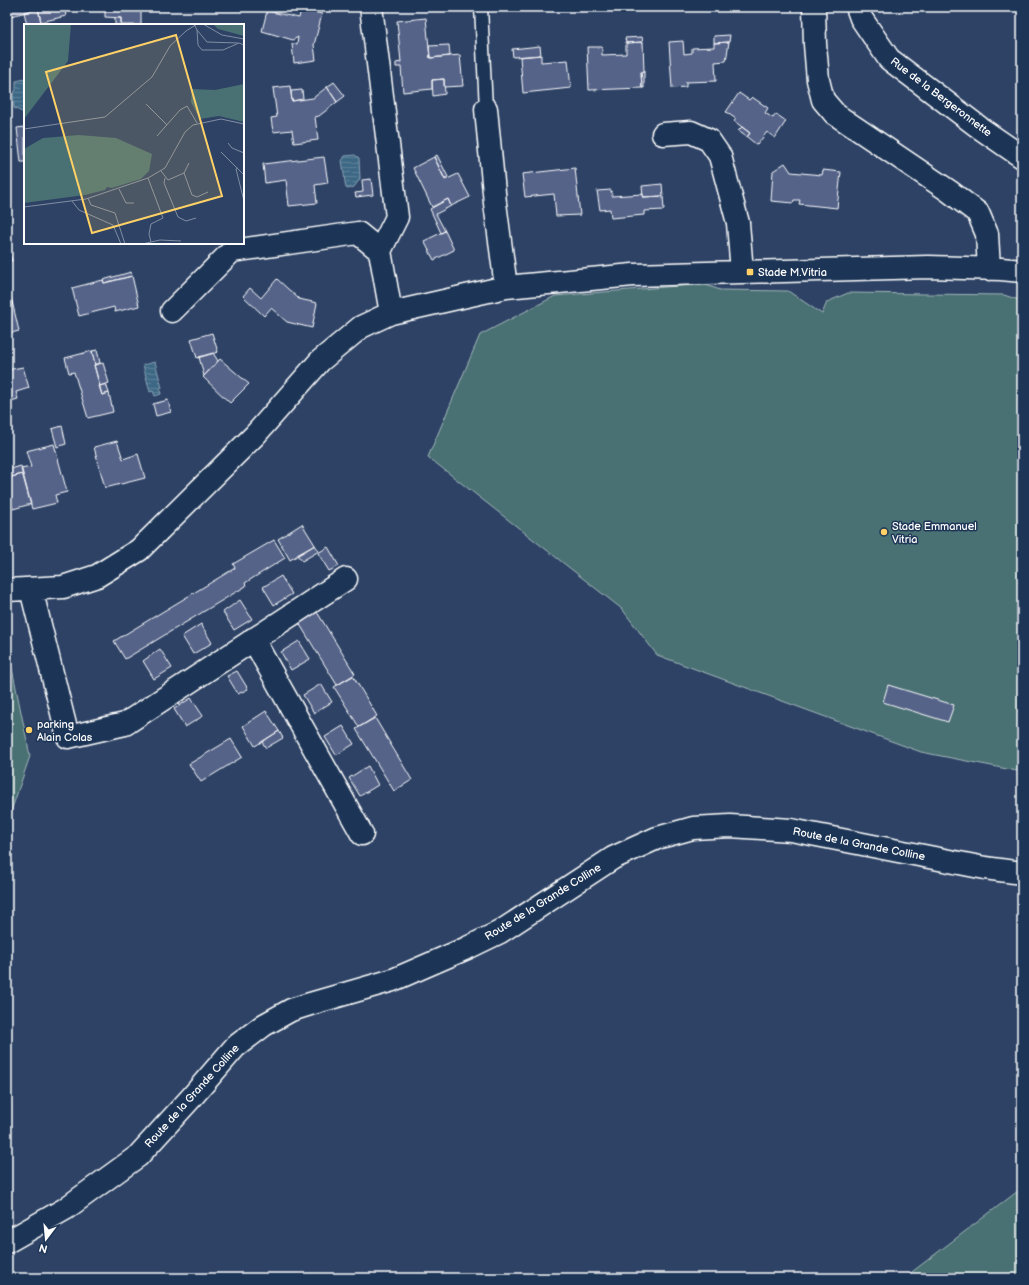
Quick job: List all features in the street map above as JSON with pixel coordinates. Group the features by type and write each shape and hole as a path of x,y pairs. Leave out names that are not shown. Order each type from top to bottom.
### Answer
{"street":[{"path":"371,7 397,217 380,251 391,313"},
{"path":"814,7 814,44 822,100 835,114 978,213 987,234 989,269"},
{"name":"Rue de la Bergeronnette","path":"857,7 862,18 889,59 980,128 1022,157"},
{"path":"486,109 495,203 506,287"},
{"path":"663,134 691,132 709,140 720,156 738,223 742,272"},
{"path":"172,311 232,247 358,233 380,251"},
{"path":"7,590 63,587 97,576 139,550 255,435 320,361 361,327 391,313 506,287 633,275 928,267 1022,271"},
{"path":"31,589 68,737 124,724 346,579"},
{"path":"253,639 362,834"},
{"name":"Route de la Grande Colline","path":"7,1242 65,1209 138,1156 235,1047 264,1025 292,1010 393,980 467,948 500,932 613,858 656,838 693,828 730,826 790,830 985,868 1022,873"}],"lane":[{"path":"482,7 486,109"}],"green space":[{"path":"703,284 720,290 788,291 822,314 827,302 848,293 1004,295 1022,301 1022,772 921,752 657,655 622,609 428,457 480,335 555,296"},
{"path":"7,644 30,756 7,823"},
{"path":"1022,1188 1022,1278 904,1278"}],"water":[{"path":"24,79 24,110 22,112 14,108 13,93 16,90 16,81"},
{"path":"355,155 359,158 360,179 354,187 348,189 346,188 342,161 345,156"},
{"path":"155,362 162,388 160,389 161,394 155,396 153,391 150,392 143,365"}],"building":[{"path":"7,7 33,7 34,10 7,17"},
{"path":"38,7 64,7 66,16 41,22"},
{"path":"90,7 141,7 141,24 121,24 121,18 105,17 105,10 90,10"},
{"path":"38,9 41,22 27,24 24,12"},
{"path":"301,9 322,14 314,45 316,60 294,63 292,44 297,44 298,37 293,40 262,31 267,11 299,18"},
{"path":"115,18 121,18 121,24 115,24"},
{"path":"426,18 430,58 460,55 463,86 444,87 444,79 432,80 432,89 403,92 401,67 396,67 396,63 401,62 397,21"},
{"path":"730,35 729,42 714,43 714,36"},
{"path":"642,37 643,42 626,43 625,38"},
{"path":"683,41 684,54 692,53 692,48 714,47 714,43 729,42 726,61 715,62 716,81 686,82 686,87 672,88 669,42"},
{"path":"643,42 644,72 641,72 642,88 589,90 587,47 602,47 602,55 626,54 626,43"},
{"path":"449,45 450,56 430,58 429,46"},
{"path":"540,46 541,55 513,57 512,49"},
{"path":"541,55 541,62 568,60 571,88 523,93 520,57"},
{"path":"641,72 644,72 644,88 642,88"},
{"path":"444,79 445,94 433,96 432,80"},
{"path":"334,82 345,96 337,102 327,87"},
{"path":"290,86 292,101 313,98 327,87 337,102 319,116 315,117 318,140 294,143 292,130 273,132 271,118 277,117 273,88"},
{"path":"302,90 303,99 292,101 291,91"},
{"path":"739,93 749,100 752,97 768,108 765,113 773,118 776,114 786,121 775,138 767,132 757,145 747,137 750,133 734,121 736,119 726,112"},
{"path":"24,127 24,162 21,162 17,128"},
{"path":"742,127 750,133 747,137 738,131"},
{"path":"437,155 448,177 445,179 434,157"},
{"path":"324,157 328,183 315,185 317,203 289,206 286,180 265,183 263,164"},
{"path":"434,157 445,180 458,174 470,197 451,206 448,199 432,207 413,168"},
{"path":"785,163 791,172 822,175 823,170 841,172 837,208 799,204 800,200 794,200 793,203 771,201 773,171"},
{"path":"575,168 580,215 556,216 554,194 525,197 522,174"},
{"path":"371,179 373,195 356,197 355,193 363,192 362,180"},
{"path":"662,184 663,196 643,197 642,186"},
{"path":"611,190 612,196 643,194 643,197 663,196 664,210 644,211 644,215 611,218 610,209 600,210 597,191"},
{"path":"448,199 451,206 436,214 445,231 441,233 430,209"},
{"path":"445,231 454,250 434,260 424,241"},
{"path":"8,247 12,261 7,262 7,248"},
{"path":"131,272 132,276 104,283 103,280"},
{"path":"132,276 139,306 115,312 114,307 79,316 72,288 103,280 104,283"},
{"path":"277,279 299,299 317,303 312,328 287,322 271,308 264,316 243,296 250,288 261,298"},
{"path":"11,297 19,331 7,334 7,298"},
{"path":"212,333 218,352 197,358 191,339"},
{"path":"97,350 100,363 95,365 92,351"},
{"path":"92,351 102,395 109,393 113,412 88,418 74,372 69,373 65,358"},
{"path":"213,353 218,361 204,376 199,357"},
{"path":"220,359 249,384 230,403 203,377"},
{"path":"103,363 109,383 100,386 94,365"},
{"path":"23,367 29,388 16,392 18,399 7,402 7,370"},
{"path":"106,384 109,393 102,395 99,386"},
{"path":"168,400 171,412 156,416 153,404"},
{"path":"62,426 66,444 57,447 52,429"},
{"path":"117,441 123,459 138,454 145,478 105,488 94,447"},
{"path":"54,444 67,492 55,495 57,503 32,509 21,469 31,467 26,451"},
{"path":"21,466 23,474 7,478 7,470"},
{"path":"23,474 31,504 13,509 8,495 7,496 7,478"},
{"path":"302,524 315,545 290,560 278,539"},
{"path":"274,540 285,558 245,583 246,586 125,659 114,641 235,568 233,564"},
{"path":"315,545 319,551 302,561 297,555"},
{"path":"328,547 339,566 329,571 318,553"},
{"path":"281,576 292,594 274,605 263,587"},
{"path":"240,600 252,619 234,630 223,612"},
{"path":"317,612 355,674 337,685 299,623"},
{"path":"201,624 212,643 193,654 182,636"},
{"path":"299,641 310,659 291,670 281,652"},
{"path":"160,649 172,668 154,679 143,661"},
{"path":"237,671 248,689 238,694 227,676"},
{"path":"353,676 377,716 359,727 334,687"},
{"path":"321,684 332,702 314,713 303,695"},
{"path":"888,685 954,705 948,722 883,702"},
{"path":"191,698 203,716 185,727 174,709"},
{"path":"266,711 279,731 255,746 243,726"},
{"path":"375,718 412,780 394,791 356,729"},
{"path":"343,726 354,744 336,755 325,737"},
{"path":"279,731 283,738 266,748 262,742"},
{"path":"231,739 242,757 201,782 189,764"},
{"path":"368,766 378,785 360,796 349,778"}],"place":[{"name":"Stade M.Vitria","path":"750,272"},
{"name":"Stade Emmanuel Vitria","path":"884,532"},
{"name":"parking Alain Colas","path":"29,730"}]}
